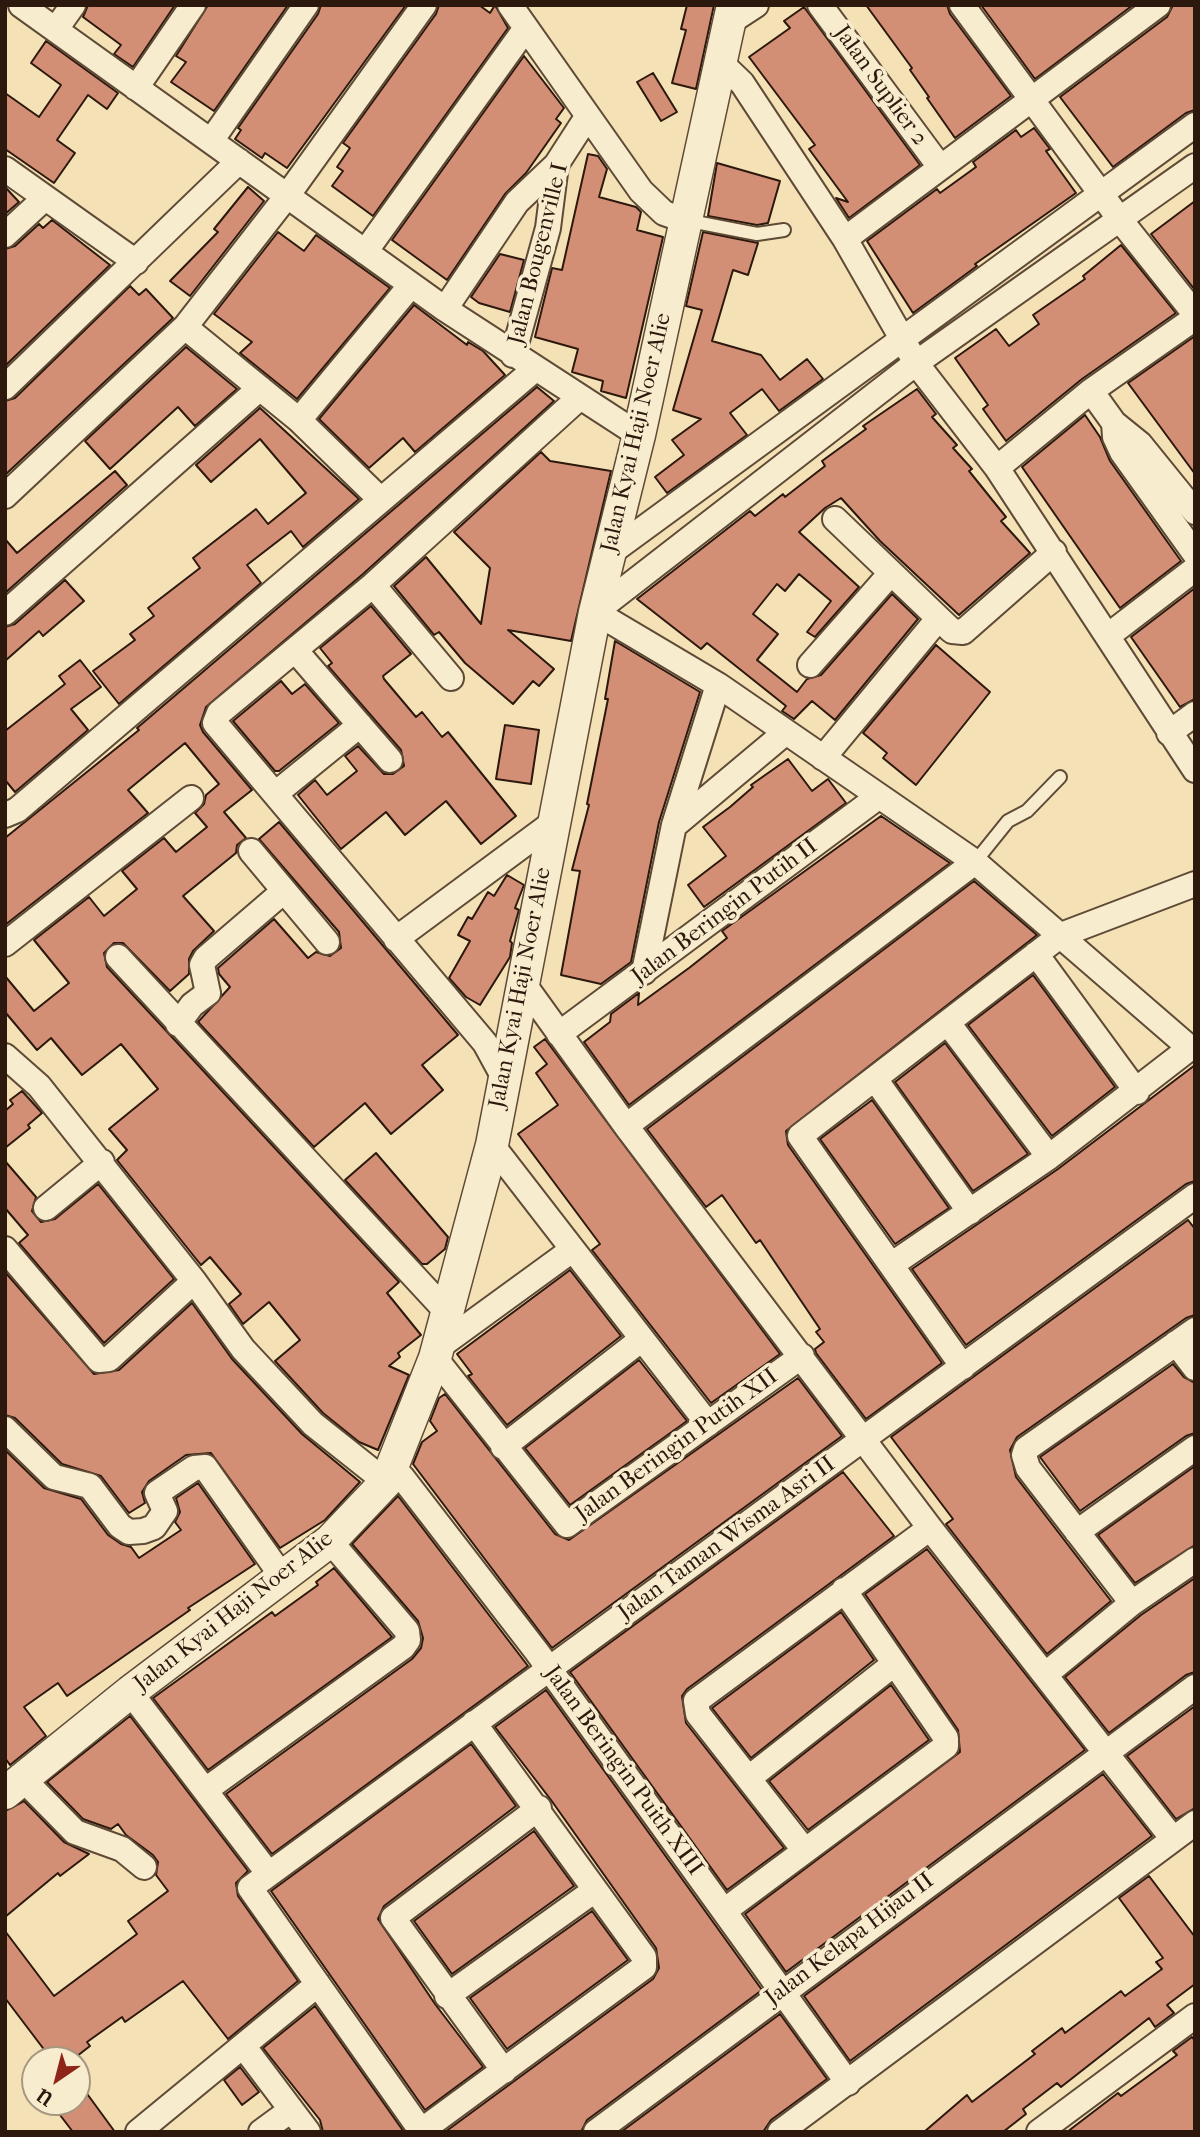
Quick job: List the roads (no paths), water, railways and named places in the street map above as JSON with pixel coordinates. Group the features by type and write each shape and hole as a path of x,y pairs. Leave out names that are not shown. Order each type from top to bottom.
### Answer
{"street":[{"path":"21,5 445,309 639,435"},
{"path":"56,29 73,5"},
{"path":"136,88 193,5"},
{"path":"211,141 306,5"},
{"path":"5,496 185,327 288,196 424,5"},
{"path":"510,5 587,117 653,204 664,214 684,220"},
{"path":"731,14 756,5"},
{"name":"Jalan Suplier 2","path":"821,5 940,167"},
{"path":"962,5 1121,221 1195,316 1091,391 997,468"},
{"path":"845,239 1158,5"},
{"name":"Jalan Kyai Haji Noer Alie","path":"14,1787 130,1692 281,1575 330,1541 386,1482 435,1354 492,1145 503,1076 595,612 639,435 718,61 731,14"},
{"path":"365,252 526,29"},
{"path":"718,61 742,83 845,239 916,363 997,468 1195,770"},
{"name":"Jalan Bougenville I","path":"513,355 548,229 556,165 587,117"},
{"path":"610,553 900,338 1195,125"},
{"path":"5,387 239,161"},
{"path":"445,309 517,202 556,165"},
{"path":"891,1265 1049,1157 1192,1048 975,862 718,685 595,612 916,363 1121,221 1195,166"},
{"path":"5,169 136,262"},
{"path":"5,235 45,198"},
{"path":"299,420 411,285"},
{"path":"185,327 299,420 381,500"},
{"path":"5,815 17,810 536,369"},
{"path":"5,613 260,388"},
{"path":"1091,391 1114,423 1140,444 1195,512"},
{"path":"503,1076 485,1043 215,723 219,713 373,585 579,398"},
{"path":"1114,423 1115,437 1122,452 1195,554"},
{"path":"835,519 952,631 962,632 1054,552"},
{"path":"1109,635 1195,569"},
{"path":"810,665 891,573"},
{"path":"373,585 451,678"},
{"path":"824,758 938,619"},
{"path":"295,650 390,760"},
{"path":"645,972 674,825 718,685"},
{"path":"1169,733 1195,714"},
{"path":"275,794 360,725"},
{"path":"674,825 786,732"},
{"name":"Jalan Beringin Putih II","path":"565,1030 878,797"},
{"path":"5,944 191,798"},
{"path":"396,939 554,822"},
{"path":"251,851 327,942"},
{"path":"626,1126 975,862"},
{"path":"963,1367 800,1136 1061,935 1195,884"},
{"path":"178,1024 192,1005 208,993 202,965 206,958 284,891"},
{"path":"1036,954 1137,1092"},
{"path":"118,957 447,1312"},
{"path":"523,983 565,1030 626,1126 865,1438 930,1528 1173,1839"},
{"path":"948,1023 1049,1157"},
{"path":"5,1056 29,1075 102,1161 243,1349 313,1424 386,1482"},
{"path":"875,1079 970,1213"},
{"path":"492,1145 708,1424"},
{"path":"46,1208 102,1161"},
{"name":"Jalan Taman Wisma Asri II","path":"268,1873 963,1367 1192,1205"},
{"path":"5,1249 99,1360 109,1359 194,1281"},
{"path":"572,1250 435,1354 503,1447 642,1339"},
{"path":"1132,1603 1028,1468 1024,1460 1026,1449 1185,1337 1195,1368"},
{"name":"Jalan Beringin Putih XII","path":"503,1447 567,1525 802,1356"},
{"path":"5,1430 54,1477 90,1486 120,1526 129,1532 154,1527 165,1511 157,1493 194,1468 205,1467 281,1575"},
{"path":"1077,1532 1195,1448"},
{"name":"Jalan Beringin Puith XIII","path":"386,1482 402,1477 549,1669 848,2083"},
{"path":"804,1852 698,1714 696,1701 930,1528"},
{"path":"207,1789 403,1647 408,1640 407,1631 330,1541"},
{"path":"1046,1674 1132,1603 1195,1560"},
{"path":"724,1911 946,1746 946,1738 844,1590"},
{"path":"749,1778 894,1664"},
{"name":"Jalan Kelapa Hijau II","path":"596,2132 1106,1750 1195,1687"},
{"path":"130,1692 207,1789 268,1873 253,1885 250,1892 421,2131 644,1967 644,1956 539,1808 474,1723"},
{"path":"14,1787 75,1832 122,1849 145,1867"},
{"path":"504,2071 393,1920 395,1914 539,1808"},
{"path":"780,2132 812,2122 848,2083 1195,1824"},
{"path":"447,1996 595,1890"},
{"path":"138,2132 318,1984"},
{"path":"1039,2132 1195,2016"},
{"path":"244,2046 308,2132"},
{"path":"261,2132 292,2110"}],"lane":[{"path":"684,220 757,234 784,230"},
{"path":"975,862 1008,821 1027,811 1059,777"}]}
